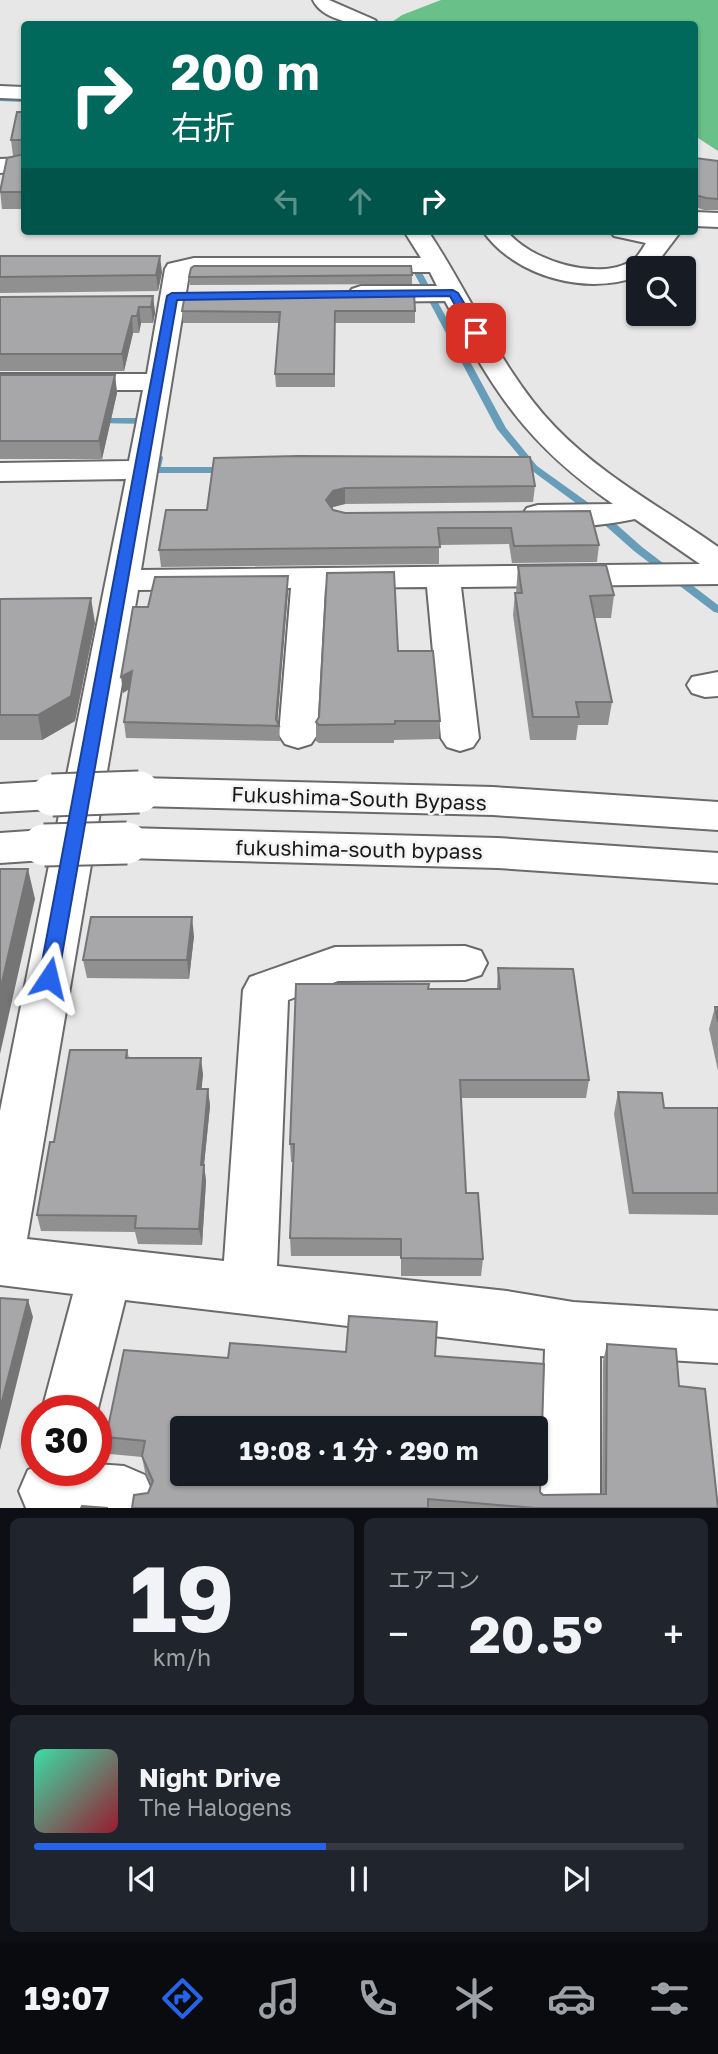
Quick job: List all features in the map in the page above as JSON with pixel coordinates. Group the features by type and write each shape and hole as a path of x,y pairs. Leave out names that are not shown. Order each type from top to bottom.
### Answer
{"main road":[{"path":"321,0 324,6 362,21"},
{"path":"0,92 21,93"},
{"path":"0,166 21,164"},
{"path":"698,219 718,220"},
{"path":"419,235 504,384 542,431 575,464 718,562"},
{"path":"498,235 506,247 539,265 562,272 596,275 615,275 639,268 663,235"},
{"path":"0,1243 159,382 177,269 194,265 438,265"},
{"path":"333,294 453,293"},
{"path":"145,302 199,296"},
{"path":"0,382 159,382"},
{"path":"0,471 142,470"},
{"path":"511,516 607,515 640,509"},
{"path":"122,580 718,574"},
{"path":"443,577 460,738"},
{"path":"298,735 309,578"},
{"name":"Fukushima-South Bypass","path":"0,798 139,792 493,801 718,816"},
{"name":"fukushima-south bypass","path":"0,848 127,843 498,853 718,868"},
{"path":"249,1289 266,990 335,964 465,963"},
{"path":"0,1261 507,1317 573,1328 718,1337"},
{"path":"74,1395 105,1273"},
{"path":"570,1508 573,1328"},
{"path":"49,1490 124,1496"}],"green space":[{"path":"441,0 718,0 718,151 698,138 698,21 393,21"}],"building":[{"path":"17,112 21,112 21,140 11,140"},
{"path":"21,155 21,192 0,192 7,158"},
{"path":"698,158 718,161 718,199 698,196"},
{"path":"0,256 160,256 156,275 0,277"},
{"path":"194,266 411,266 412,275 189,277"},
{"path":"414,292 415,311 335,311 334,374 275,374 280,312 182,311 185,294"},
{"path":"153,296 151,307 139,307 137,316 132,316 122,354 0,354 0,297"},
{"path":"0,375 115,375 99,441 0,441"},
{"path":"530,457 535,486 345,488 333,491 326,500 333,510 345,513 590,511 599,545 514,546 511,528 438,528 440,547 159,550 166,510 207,510 214,458"},
{"path":"606,565 614,595 590,596 612,702 576,702 579,717 533,717 515,593 522,593 518,566"},
{"path":"394,572 398,651 433,651 440,721 319,725 316,722 319,717 327,573"},
{"path":"288,576 276,719 279,726 124,722 132,671 121,677 133,607 148,607 155,577"},
{"path":"91,598 71,696 38,715 0,715 0,599"},
{"path":"0,869 28,869 0,991"},
{"path":"91,917 192,917 187,960 83,960"},
{"path":"498,968 573,969 589,1080 460,1080 466,1193 478,1193 483,1259 401,1258 401,1239 290,1238 294,1144 290,1144 296,984 429,984 428,989 500,989"},
{"path":"70,1050 127,1050 126,1058 201,1058 197,1089 208,1089 201,1165 204,1165 199,1229 135,1228 136,1216 37,1215 50,1142 54,1142"},
{"path":"618,1092 662,1093 664,1108 718,1108 718,1193 633,1193"},
{"path":"0,1298 28,1300 0,1409"},
{"path":"349,1316 437,1322 435,1356 544,1364 542,1416 170,1416 170,1486 540,1486 543,1495 606,1494 607,1344 676,1349 679,1386 705,1389 718,1508 535,1508 428,1499 428,1508 132,1508 134,1495 148,1493 153,1481 142,1456 145,1441 112,1438 112,1408 124,1350 228,1358 230,1343 346,1352"}],"waterway":[{"path":"0,99 21,100"},
{"path":"417,271 502,429 534,468 603,518 638,549 718,610"},
{"path":"95,421 151,421"},
{"path":"158,457 156,470 230,470"}],"route":[{"path":"49,978 159,382 172,296 453,293 476,333"}]}
